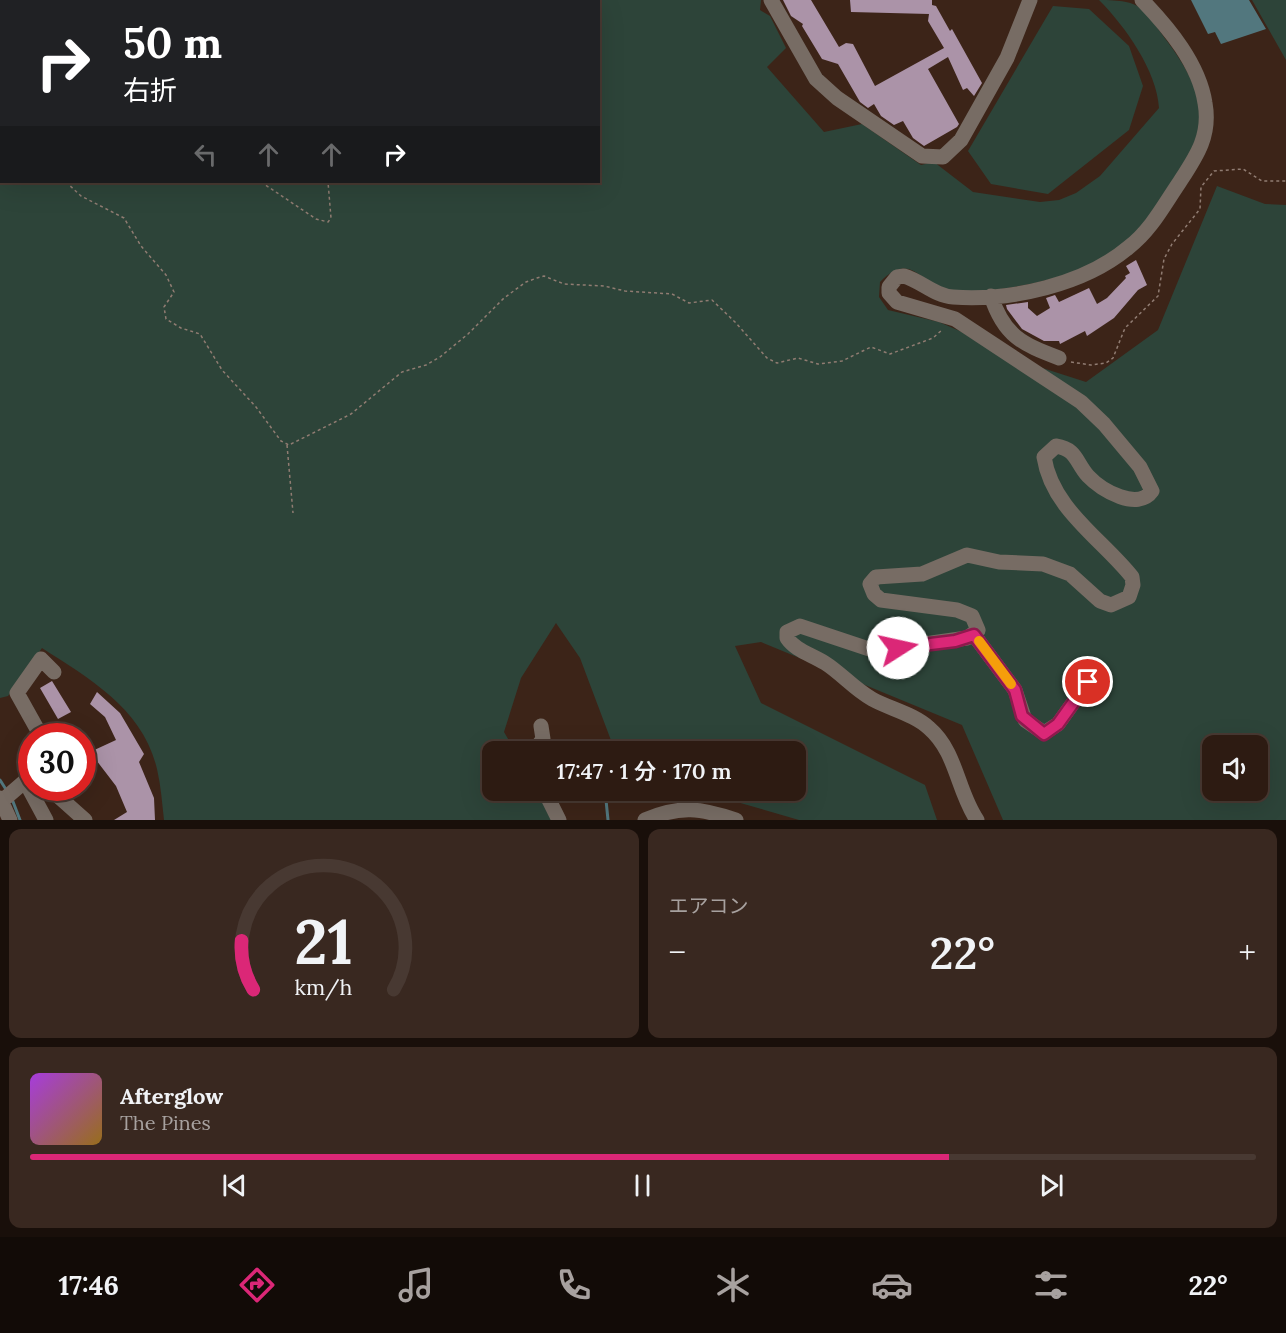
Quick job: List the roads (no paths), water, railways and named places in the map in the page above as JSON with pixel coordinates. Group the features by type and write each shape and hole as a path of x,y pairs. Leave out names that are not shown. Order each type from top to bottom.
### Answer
{"street":[{"path":"771,0 816,79 837,98 922,156 943,157 961,140 1008,58 1030,0"},
{"path":"977,820 964,798 946,748 927,725 872,699 825,663 796,648 787,638 790,629 800,626 875,651 955,641 974,635 978,630 972,616 957,610 881,600 874,594 870,584 876,577 922,574 960,557 975,556 999,562 1058,567 1070,573 1100,600 1111,605 1129,597 1134,585 1132,577 1070,512 1049,476 1044,457 1056,446 1065,447 1074,453 1089,477 1123,498 1137,501 1146,498 1152,491 1140,467 1104,424 1081,402 955,319 897,302 889,293 889,287 897,277 904,276 942,296 989,297 1030,290 1077,278 1129,248 1151,225 1202,149 1206,126 1201,85 1176,41 1142,0"},
{"path":"989,297 1003,323 1016,338 1030,347 1059,357"},
{"path":"974,635 1015,690 1022,716 1044,734 1058,724 1088,682"},
{"path":"34,723 17,693 41,659 54,672"},
{"path":"541,726 541,741"},
{"path":"10,820 1,799 18,786"},
{"path":"38,801 46,820"},
{"path":"64,801 85,820"},
{"path":"550,801 560,820"},
{"path":"645,820 661,813 686,809 707,810 736,820"}],"water":[{"path":"1191,0 1249,0 1266,29 1221,44 1215,32 1208,34"}],"waterway":[{"path":"0,780 7,791"},
{"path":"12,799 20,820"},
{"path":"606,801 608,820"}]}
